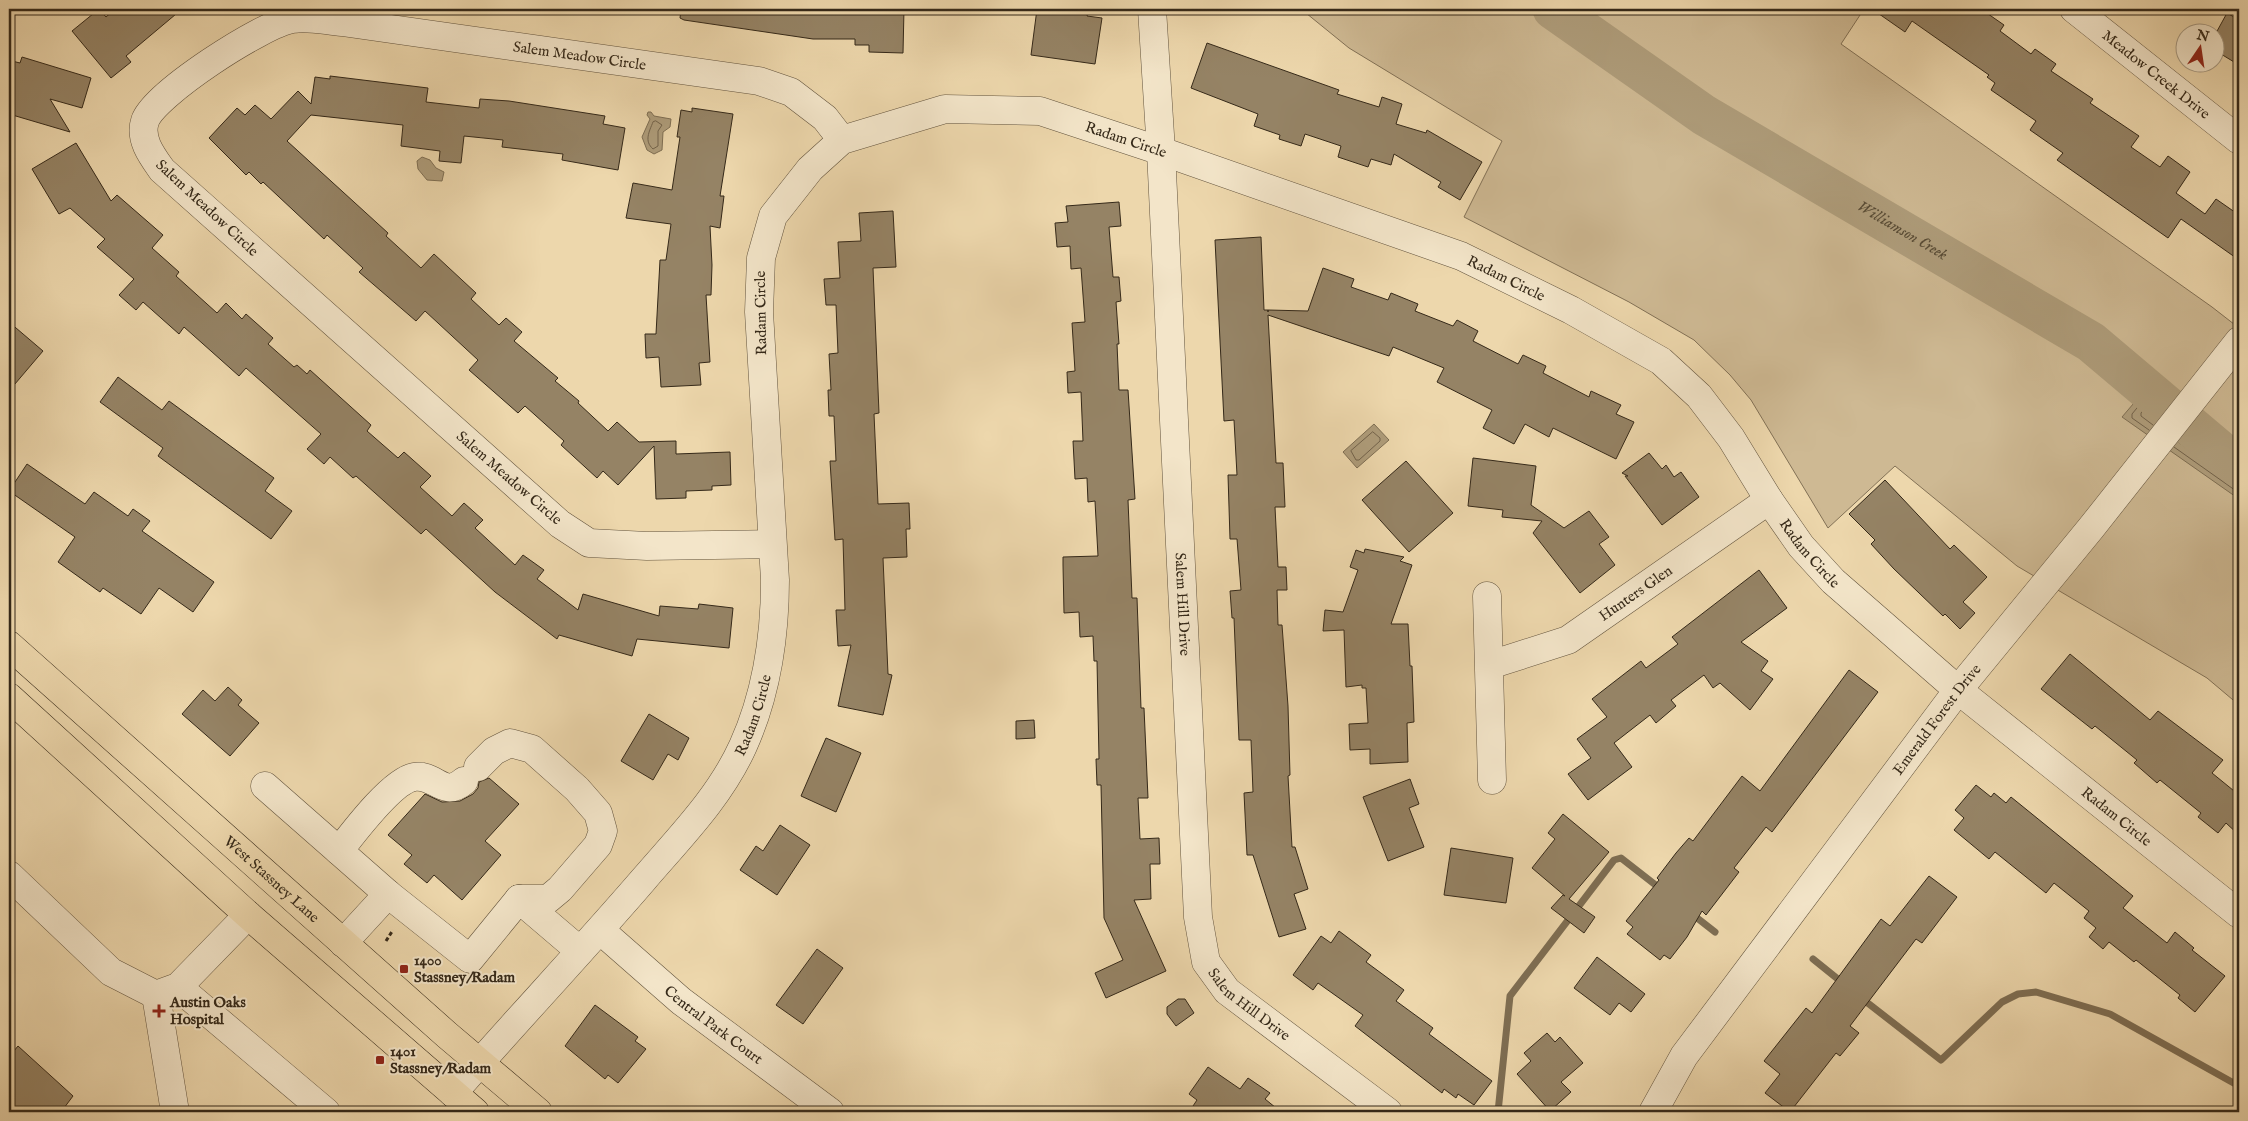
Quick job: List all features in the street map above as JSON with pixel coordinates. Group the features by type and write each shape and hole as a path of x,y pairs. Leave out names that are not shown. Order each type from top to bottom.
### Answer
{"main road":[{"name":"West Stassney Lane","path":"9,644 343,943 479,1063 538,1112"},
{"path":"9,697 248,915 475,1112"}],"street":[{"name":"Salem Hill Drive","path":"1152,9 1161,151 1198,917 1206,962 1227,991 1388,1112"},
{"name":"Meadow Creek Drive","path":"2074,9 2239,140"},
{"name":"Salem Meadow Circle","path":"772,544 647,546 589,543 560,524 162,170 149,153 144,137 145,122 154,106 176,86 267,27 293,18 342,22 759,81 791,92 825,118 842,140"},
{"name":"Radam Circle","path":"453,1093 600,930 700,814 732,768 743,746 761,696 772,644 775,588 759,312 761,258 773,216 810,168 842,140 945,109 1040,111 1161,151 1461,256 1571,310 1661,361 1699,396 1731,438 1769,500 1801,546 1833,581 1958,690 2239,914"},
{"name":"Emerald Forest Drive","path":"1653,1112 1684,1056 1958,690 2091,528 2236,345"},
{"name":"Hunters Glen","path":"1490,665 1568,640 1769,500"},
{"path":"1487,596 1492,780"},
{"path":"339,851 375,806 405,781 414,777 424,778 448,788 456,788 494,751 510,743 532,749 577,788 598,813 603,831 598,844 560,889 548,899 520,899"},
{"path":"265,786 388,894 470,959 520,899"},
{"path":"9,875 111,972 167,991 326,1112"},
{"path":"343,943 388,894"},
{"path":"520,899 580,951"},
{"path":"167,991 248,915"},
{"name":"Central Park Court","path":"600,930 681,1001 830,1112"},
{"path":"167,991 175,1112"}],"shaded area":[{"path":"1301,9 1864,9 1841,44 2239,328 2239,705 2207,678 2017,566 1895,466 1828,528 1751,400 1730,375 1694,340 1629,302 1464,217 1502,141 1349,48"}],"water":[{"path":"648,112 651,112 654,116 671,119 670,127 663,132 662,150 654,154 647,150 642,137 650,119 647,115"},
{"path":"422,157 430,160 436,168 444,172 442,181 427,180 418,169 417,161"},
{"path":"2151,383 2239,445 2239,499 2122,417"},
{"path":"1374,424 1389,440 1357,468 1343,452"}],"building":[{"path":"99,9 106,17 115,9 182,9 126,56 131,62 111,78 72,31"},
{"path":"681,9 904,9 903,53 869,52 869,45 855,45 855,39 813,39 684,20 680,18"},
{"path":"1037,9 1089,9 1087,16 1102,18 1095,64 1031,55"},
{"path":"1872,9 1981,9 2004,25 2000,31 2031,54 2035,49 2056,64 2051,71 2093,99 2090,103 2139,136 2131,147 2160,167 2168,156 2190,172 2176,193 2205,214 2216,199 2239,215 2239,260 2181,219 2168,238 2057,160 2063,153 2030,130 2036,121 1991,90 1995,83 1987,77 1989,75 1912,21 1905,32"},
{"path":"2227,13 2239,20 2239,65 2226,57 2226,22 2222,22"},
{"path":"1207,43 1339,90 1337,94 1379,107 1382,97 1402,104 1396,124 1426,133 1427,130 1482,162 1460,200 1438,187 1441,182 1394,154 1391,165 1371,159 1368,167 1338,157 1341,146 1305,134 1301,146 1279,139 1280,135 1254,126 1258,114 1191,88"},
{"path":"22,57 91,78 82,108 50,99 70,132 9,114 9,71 12,61 20,63"},
{"path":"330,76 428,88 426,102 479,108 480,99 509,101 605,116 603,124 625,128 618,170 562,160 563,154 502,147 503,140 464,136 461,163 439,161 440,151 401,146 403,125 311,115 287,141 388,233 386,236 421,268 434,254 476,293 471,299 499,325 506,318 522,332 514,341 558,378 555,381 579,401 578,403 608,431 617,422 639,442 676,441 676,454 730,452 731,485 712,486 712,490 686,491 686,498 656,499 654,446 618,485 603,471 597,478 561,445 564,441 525,406 518,413 469,370 478,360 425,311 416,321 359,272 363,268 327,235 324,239 263,182 261,184 249,172 246,175 209,138 237,108 245,115 255,105 271,119 298,91 311,104 315,77 330,79"},
{"path":"692,108 733,114 720,196 724,196 720,228 710,226 711,295 706,295 710,362 699,363 701,385 661,387 659,357 646,358 645,334 656,334 660,260 666,260 671,224 626,218 633,183 672,190 680,137 677,137 681,110 692,112"},
{"path":"76,143 111,201 117,195 163,235 152,248 179,272 176,276 217,313 226,303 242,319 246,314 273,338 268,344 294,367 297,365 307,374 310,370 371,425 367,431 398,458 404,452 431,476 420,487 452,516 464,503 483,520 475,528 515,565 523,555 544,570 537,579 578,610 583,594 659,616 660,606 698,609 699,604 733,608 729,648 637,639 632,656 559,635 557,639 495,592 426,529 421,534 356,476 353,478 330,457 324,464 307,449 321,434 246,368 239,376 184,327 179,334 143,302 136,310 119,295 134,279 97,247 105,239 70,208 59,214 32,169"},
{"path":"1119,202 1121,226 1109,227 1113,277 1119,277 1121,301 1116,302 1119,344 1117,344 1119,390 1128,390 1135,499 1128,500 1132,598 1137,598 1141,708 1144,708 1148,798 1138,798 1140,839 1159,838 1160,864 1150,864 1151,899 1134,900 1166,971 1106,998 1095,973 1123,960 1104,918 1101,785 1097,785 1096,759 1099,759 1097,661 1094,661 1093,636 1080,637 1079,612 1064,613 1063,557 1098,556 1095,501 1088,502 1087,478 1075,479 1073,441 1083,441 1081,392 1068,393 1067,372 1075,371 1072,323 1085,322 1081,268 1071,269 1070,246 1057,247 1055,223 1068,222 1066,206"},
{"path":"893,211 896,267 873,268 879,413 874,414 878,504 909,503 910,529 906,529 907,557 883,558 888,674 892,675 883,715 838,706 851,645 838,646 836,610 845,610 843,539 835,540 830,461 836,461 834,416 829,416 828,390 831,390 829,354 838,353 836,305 826,305 824,279 840,278 838,242 861,241 859,213"},
{"path":"1261,237 1264,310 1308,311 1323,268 1354,279 1351,287 1388,300 1391,293 1418,304 1415,311 1453,326 1457,320 1478,331 1473,341 1518,364 1523,355 1546,366 1543,373 1589,397 1591,391 1621,405 1616,414 1634,422 1616,459 1553,428 1549,437 1525,424 1514,444 1483,428 1492,410 1437,382 1444,368 1393,347 1389,356 1268,315 1276,463 1283,463 1285,507 1275,507 1278,567 1286,567 1287,590 1277,590 1278,625 1282,625 1288,706 1290,775 1288,776 1292,847 1295,847 1308,889 1294,894 1306,929 1279,937 1253,855 1247,855 1244,793 1253,792 1251,740 1239,740 1234,618 1232,618 1230,591 1241,590 1237,539 1230,539 1228,475 1237,475 1234,420 1224,421 1215,240"},
{"path":"9,322 43,351 9,391"},
{"path":"118,377 162,410 169,401 274,478 265,491 292,511 271,539 158,456 163,448 100,402"},
{"path":"1649,453 1662,469 1666,465 1674,477 1681,472 1699,497 1662,525 1625,476 1628,476 1622,473"},
{"path":"1473,458 1536,466 1531,505 1564,528 1589,511 1609,537 1599,544 1615,565 1580,593 1533,533 1542,521 1502,517 1503,510 1468,506"},
{"path":"1406,461 1453,513 1409,552 1362,500"},
{"path":"27,464 85,504 94,492 128,516 133,509 150,521 142,531 214,582 193,612 159,588 141,614 103,588 100,592 58,562 75,537 9,491"},
{"path":"1885,480 1950,549 1954,545 1987,577 1963,602 1975,613 1960,629 1945,614 1943,616 1894,569 1871,544 1875,540 1849,514"},
{"path":"1365,549 1404,557 1400,561 1412,565 1391,624 1408,624 1414,722 1407,723 1408,762 1370,764 1370,749 1350,750 1349,724 1368,723 1366,688 1362,688 1362,685 1346,687 1344,630 1323,631 1325,610 1343,612 1358,570 1350,567 1356,550 1364,553"},
{"path":"1759,570 1787,608 1741,642 1768,661 1761,671 1773,679 1750,710 1720,683 1713,688 1704,675 1671,700 1676,706 1656,723 1650,715 1614,743 1632,767 1588,800 1568,774 1591,758 1577,739 1607,717 1592,699 1641,661 1646,668 1678,644 1672,637"},
{"path":"2070,654 2150,720 2158,711 2223,760 2212,773 2239,795 2239,835 2226,823 2218,833 2198,817 2201,813 2160,780 2157,783 2134,763 2137,760 2095,726 2092,729 2041,689"},
{"path":"1849,670 1878,692 1772,832 1766,827 1734,868 1739,872 1706,915 1702,911 1687,937 1670,959 1664,955 1660,960 1627,934 1633,927 1626,921 1659,880 1657,878 1676,853 1689,838 1693,841 1742,776 1760,791"},
{"path":"228,687 242,700 238,705 259,723 230,756 182,714 203,690 215,701"},
{"path":"649,714 689,738 678,760 668,754 653,780 621,761"},
{"path":"1034,720 1035,738 1016,739 1016,721"},
{"path":"826,738 861,753 836,812 801,796"},
{"path":"489,778 519,804 485,841 501,855 462,900 434,875 427,883 404,864 412,855 388,835 425,794 442,802 460,801 473,794 478,788 479,782"},
{"path":"1410,779 1419,804 1409,808 1424,847 1388,861 1363,797"},
{"path":"1976,785 1991,797 1994,793 2006,803 2011,797 2133,896 2123,908 2167,943 2175,932 2194,948 2192,950 2225,976 2195,1012 2178,998 2180,995 2136,960 2134,962 2109,942 2103,949 2089,937 2096,928 2084,918 2089,911 2054,883 2046,893 1995,852 1989,859 1954,830 1964,818 1955,810"},
{"path":"1563,814 1609,852 1569,899 1595,917 1584,933 1551,908 1563,895 1565,896 1532,868 1555,839 1548,833"},
{"path":"780,825 810,845 777,895 740,870 756,846 763,851"},
{"path":"1451,848 1513,858 1506,903 1444,895"},
{"path":"1929,876 1957,897 1922,943 1916,939 1850,1026 1859,1033 1840,1056 1836,1053 1790,1112 1765,1093 1780,1074 1764,1061 1806,1008 1812,1013 1881,919 1890,926"},
{"path":"1339,931 1371,955 1366,962 1404,990 1396,1001 1433,1028 1429,1034 1492,1081 1474,1105 1458,1094 1456,1098 1444,1089 1442,1093 1355,1026 1363,1015 1318,983 1313,990 1293,975 1321,936 1331,943"},
{"path":"817,949 843,968 803,1024 776,1005"},
{"path":"1597,957 1645,994 1631,1012 1619,1003 1610,1015 1574,988"},
{"path":"1178,999 1185,999 1194,1013 1176,1026 1167,1014 1167,1007"},
{"path":"595,1005 638,1037 635,1041 646,1049 618,1083 608,1075 605,1079 565,1046"},
{"path":"1547,1033 1555,1042 1560,1037 1583,1063 1561,1082 1571,1092 1550,1111 1517,1074 1531,1061 1524,1053"},
{"path":"18,1046 73,1096 61,1112 9,1112 9,1057"},
{"path":"1208,1067 1240,1089 1248,1078 1270,1093 1265,1099 1281,1112 1189,1112 1197,1100 1189,1094"}],"waterway":[{"name":"Williamson Creek","path":"1553,9 1704,115 2091,342 2239,467"},
{"path":"1498,1112 1510,996 1614,860 1621,858 1662,890"},
{"path":"1692,914 1715,932"},
{"path":"1813,959 1844,984"},
{"path":"1860,997 1941,1060 2002,1002 2018,994 2036,992 2110,1014 2239,1086"}],"place":[{"name":"1400 Stassney/Radam","path":"404,969"},
{"name":"Austin Oaks Hospital","path":"159,1011"},
{"name":"1401 Stassney/Radam","path":"380,1060"}]}
